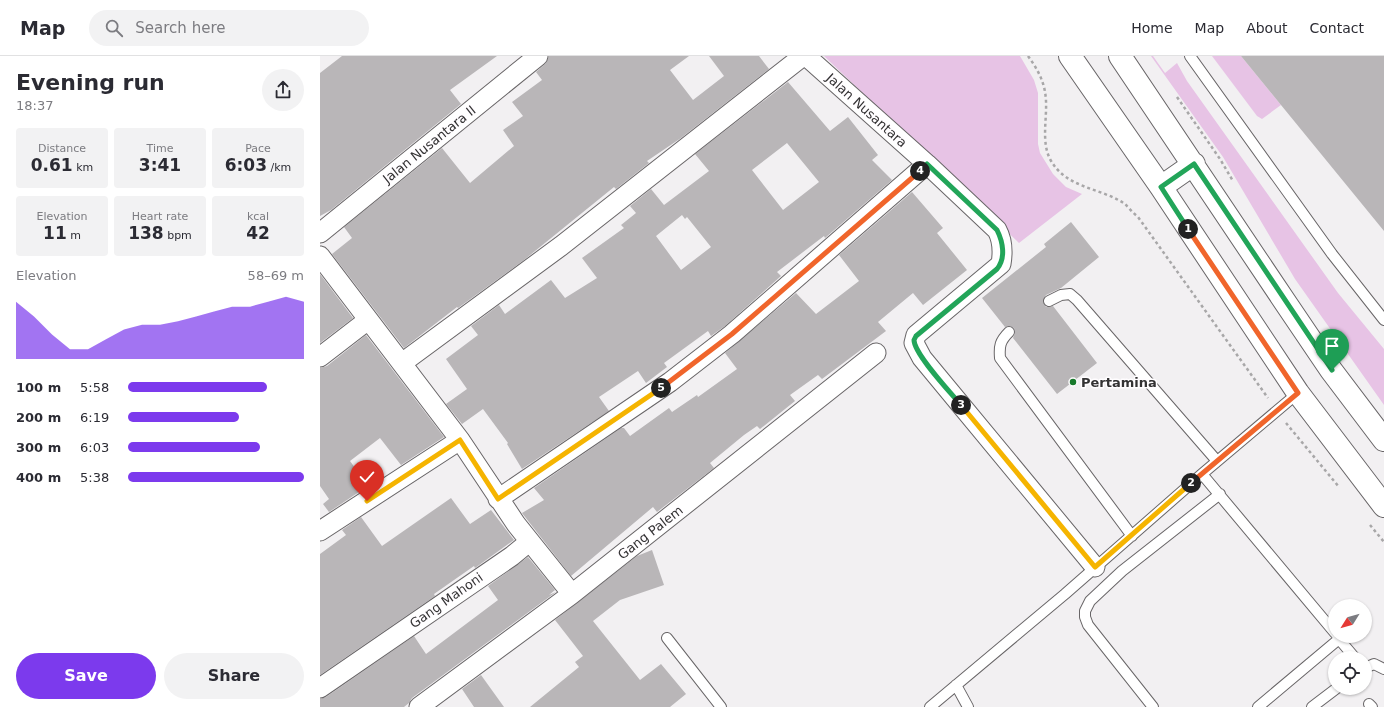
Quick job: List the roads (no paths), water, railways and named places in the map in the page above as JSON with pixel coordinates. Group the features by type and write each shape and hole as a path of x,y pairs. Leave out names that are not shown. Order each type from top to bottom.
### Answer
{"street":[{"name":"Jalan Nusantara II","path":"320,233 538,56"},
{"path":"402,363 561,246 802,56"},
{"name":"Jalan Nusantara","path":"806,56 927,164 997,230 1001,238 1001,264 997,269 916,336 914,343 922,358 1095,567"},
{"path":"1070,56 1161,187 1298,393 1384,506"},
{"path":"1120,56 1194,164 1284,302 1384,440"},
{"path":"498,499 670,382 732,334 927,164"},
{"path":"1161,187 1194,164"},
{"path":"320,256 460,440 498,499 529,542 572,594"},
{"path":"320,356 368,320"},
{"name":"Gang Palem","path":"420,707 572,594 876,353"},
{"path":"320,531 460,440"},
{"name":"Gang Mahoni","path":"320,688 512,556 529,542"}],"lane":[{"path":"1190,56 1332,254 1384,320"},
{"path":"1049,301 1061,294 1070,294 1077,300 1216,461"},
{"path":"1009,332 1002,339 999,347 1000,358 1132,536"},
{"path":"930,707 1132,536 1216,461 1298,393"},
{"path":"1202,474 1328,625"},
{"path":"1153,707 1088,625 1085,617 1086,606 1122,571 1220,494"},
{"path":"667,638 721,707"},
{"path":"1258,707 1329,643"},
{"path":"1343,643 1349,651"},
{"path":"1372,665 1374,664 1384,668"},
{"path":"956,686 968,707"},
{"path":"1312,707 1325,703 1331,695"}],"place":[{"name":"Pertamina","path":"1073,382"}]}
